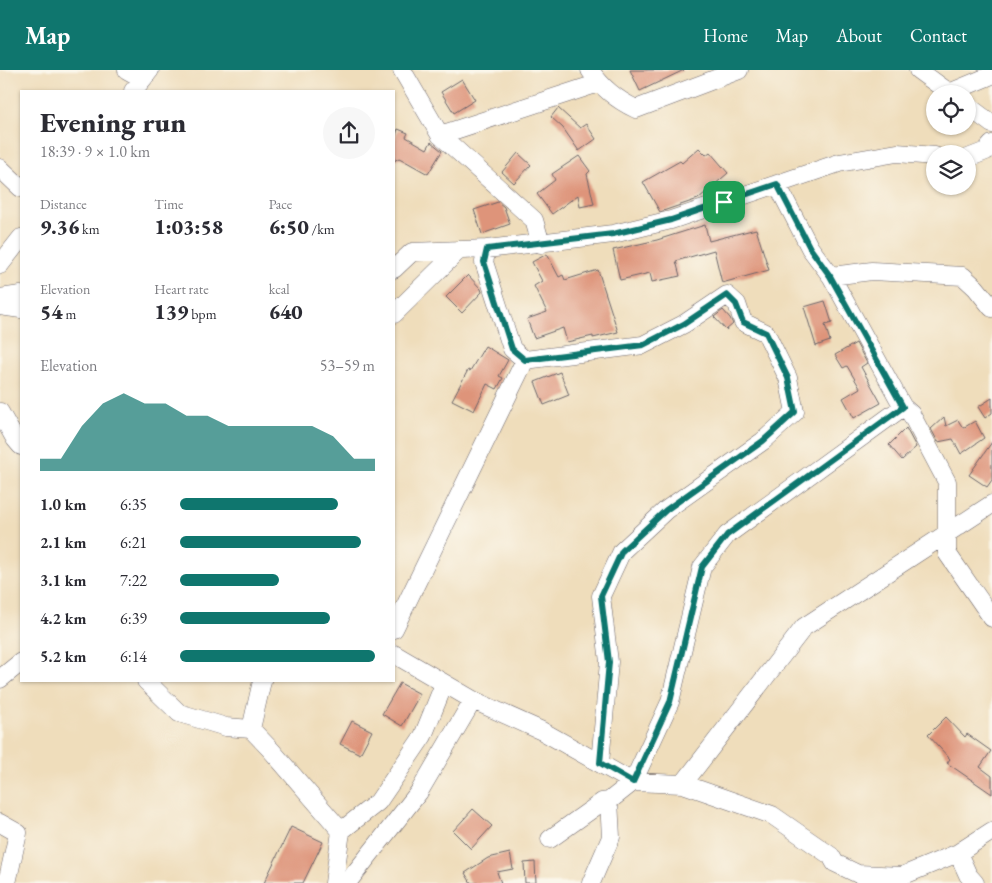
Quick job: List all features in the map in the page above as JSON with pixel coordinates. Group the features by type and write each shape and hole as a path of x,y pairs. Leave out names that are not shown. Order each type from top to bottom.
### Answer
{"street":[{"path":"127,70 142,80"},
{"path":"402,70 440,135 534,220 540,244"},
{"path":"440,135 594,76 625,104 636,109 739,70"},
{"path":"918,70 939,85"},
{"path":"969,85 992,75"},
{"path":"976,112 992,124"},
{"path":"976,155 986,151 992,144"},
{"path":"395,255 412,252 487,249 540,244 613,234 671,220 839,163 897,153 926,155"},
{"path":"0,168 20,187"},
{"path":"777,184 810,248 830,276 903,407 911,414 947,482 947,553 992,618"},
{"path":"0,265 20,239"},
{"path":"487,249 484,262 512,349 525,360 643,345 684,324 727,295 736,304 743,322 766,333 788,378 795,412 763,441 666,510 622,551 601,596 609,662 600,763"},
{"path":"395,313 459,250"},
{"path":"395,268 412,252"},
{"path":"830,276 872,271 963,276 976,288 992,308"},
{"path":"0,298 20,295"},
{"path":"0,306 20,309"},
{"path":"395,627 525,360"},
{"path":"550,839 602,802 609,801 633,782 670,702 702,567 727,535 903,407"},
{"path":"0,412 20,445"},
{"path":"683,784 804,627 946,536 992,504"},
{"path":"395,655 473,700 542,731 633,782 683,784 772,815 831,856 835,863 858,874 902,876 958,853 992,831"},
{"path":"0,679 20,663"},
{"path":"147,682 179,713 226,727 251,729 341,830"},
{"path":"251,729 262,682"},
{"path":"334,883 341,830 378,802 423,736 444,684"},
{"path":"347,883 419,792 473,700"},
{"path":"591,883 611,837 609,801"},
{"path":"0,823 18,833 7,883"},
{"path":"958,853 968,875 975,883"}],"building":[{"path":"630,70 684,70 640,91"},
{"path":"462,79 475,100 454,113 441,92"},
{"path":"558,108 580,128 586,124 596,139 579,151 563,128 551,117"},
{"path":"398,129 408,133 406,137 427,149 431,142 442,151 428,174 399,158 395,160 395,138"},
{"path":"699,148 706,155 710,152 728,173 698,199 660,212 643,182 680,161 682,163"},
{"path":"518,153 531,165 514,183 502,172"},
{"path":"579,156 590,171 587,174 594,204 580,207 578,195 552,214 537,194 555,180 552,174"},
{"path":"498,202 504,207 510,224 482,234 474,210"},
{"path":"705,225 709,241 756,229 769,270 722,283 714,250 676,261 680,276 652,282 650,273 620,280 613,250 657,240"},
{"path":"547,254 559,277 563,275 565,280 598,270 618,332 567,342 563,328 534,338 527,319 547,312 534,286 542,281 532,262"},
{"path":"468,275 482,292 462,313 446,297"},
{"path":"825,301 832,323 825,325 830,341 816,346 804,307"},
{"path":"723,310 733,324 726,330 714,317"},
{"path":"856,343 867,363 861,367 881,403 854,418 843,398 860,388 847,366 843,368 835,355"},
{"path":"485,346 508,360 499,376 503,378 497,389 487,384 474,411 452,400 468,370 470,371"},
{"path":"560,372 569,395 544,405 535,382"},
{"path":"992,398 992,413 985,418 978,407"},
{"path":"944,417 946,426 958,420 963,428 975,421 984,438 961,454 953,439 938,442 931,429"},
{"path":"906,428 916,447 902,460 889,445"},
{"path":"992,442 992,480 987,487 969,475"},
{"path":"400,683 420,694 402,726 382,714"},
{"path":"946,717 965,737 967,734 991,751 980,767 992,776 992,794 947,763 950,759 928,735"},
{"path":"352,721 372,731 360,754 340,744"},
{"path":"473,809 492,826 471,849 453,831"},
{"path":"291,827 323,842 303,883 264,883"},
{"path":"510,853 513,869 497,872 501,883 471,883 465,873 488,858"},
{"path":"535,862 536,883 525,883 524,863"}],"route":[{"path":"777,184 810,248 830,276 903,407 727,535 702,567 670,702 633,782 600,763 609,662 601,596 622,551 666,510 763,441 795,412 788,378 766,333 743,322 736,304 727,295 684,324 643,345 525,360 512,349 484,262 487,249 613,234 671,220 724,202 777,184"}]}
